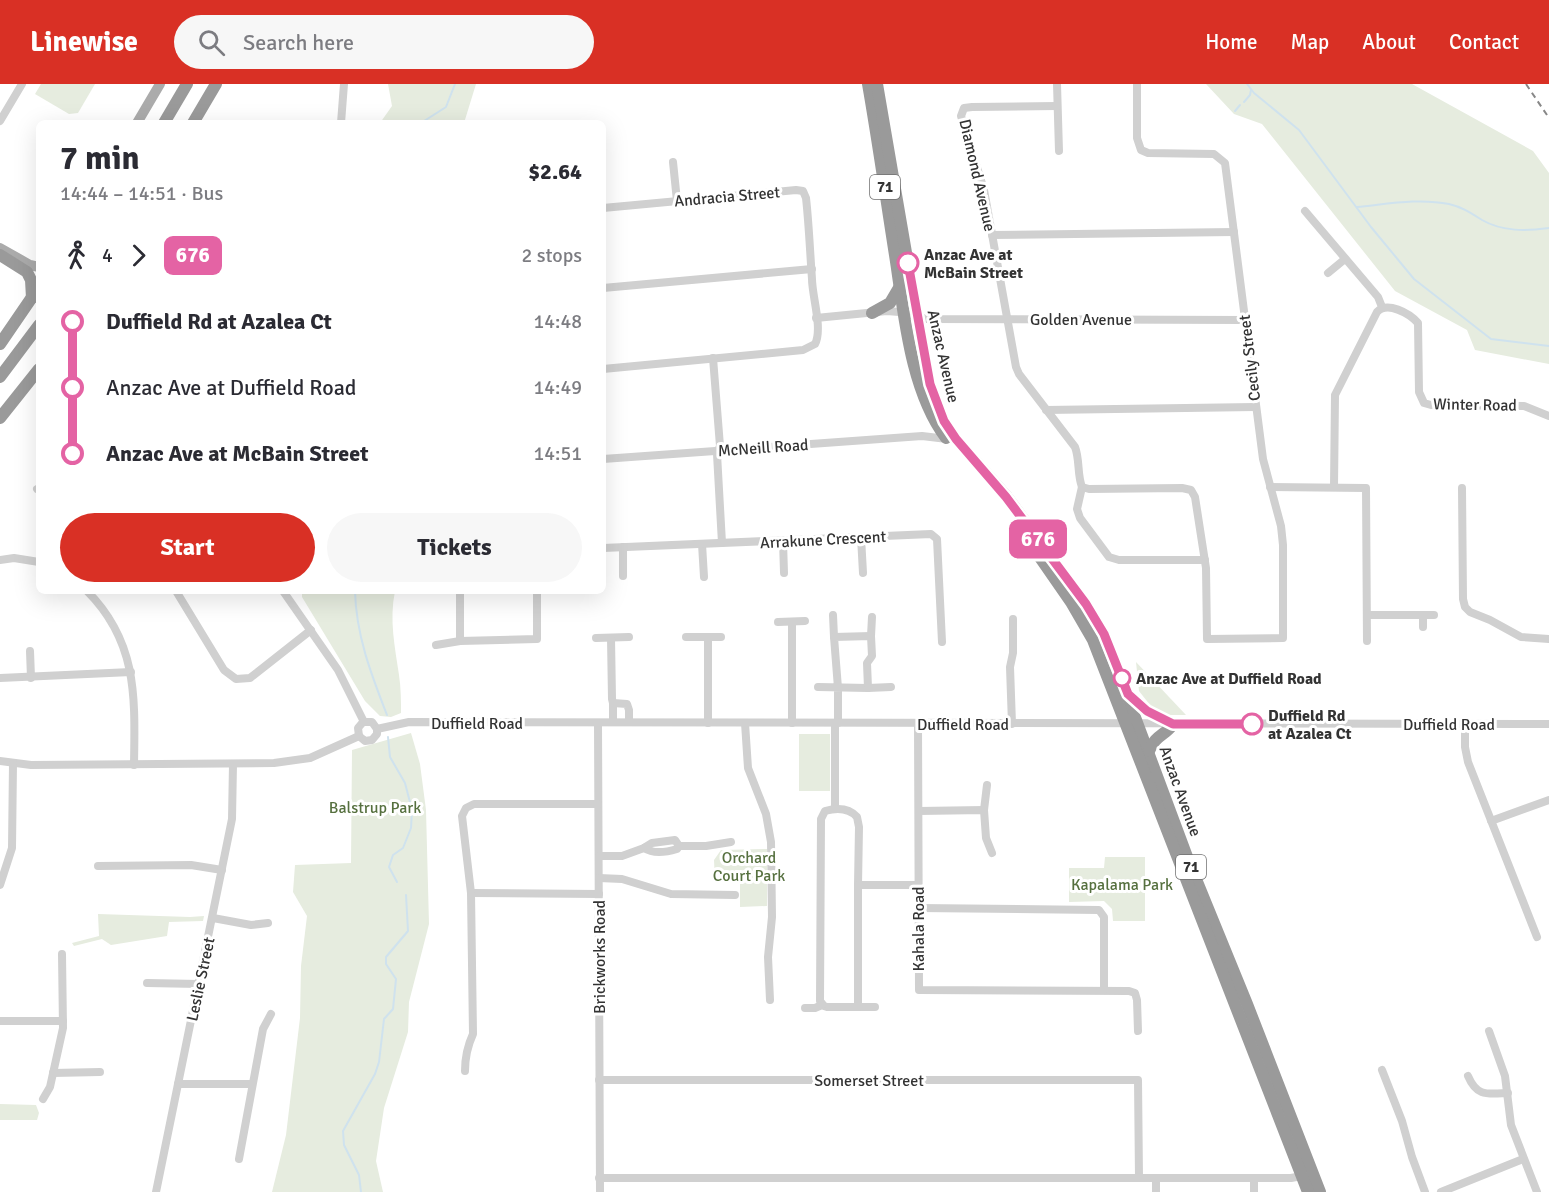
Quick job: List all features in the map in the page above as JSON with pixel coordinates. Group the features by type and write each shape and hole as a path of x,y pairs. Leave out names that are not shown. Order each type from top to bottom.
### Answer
{"highway":[{"path":"166,120 187,84"},
{"path":"195,120 216,84"},
{"name":"Anzac Avenue","path":"868,84 900,286 920,388 933,420 1007,510 1080,616 1093,640 1308,1192"},
{"name":"Anzac Avenue","path":"877,84 933,394 944,421 956,439 1006,497 1086,604 1104,634 1189,862 1251,1012 1320,1192"},
{"path":"0,255 27,272 35,293 0,344"},
{"path":"872,314 890,303 900,286"},
{"path":"0,377 36,329"},
{"path":"0,417 36,373"},
{"path":"1128,694 1147,711 1173,724 1155,739 1149,751"}],"main road":[{"path":"139,120 160,84"},
{"path":"0,248 30,266 36,267"}],"street":[{"path":"0,121 22,84"},
{"path":"341,120 344,84"},
{"path":"1057,84 1059,152"},
{"name":"Cecily Street","path":"1137,84 1139,147 1148,153 1209,153 1222,159 1226,168 1255,407 1263,459 1281,526 1283,638 1207,639 1205,560"},
{"name":"Diamond Avenue","path":"1057,106 964,108 962,116 984,190 1016,367 1075,447 1078,454 1079,478 1083,487 1077,509 1080,518 1109,557 1119,560 1205,560"},
{"path":"673,162 677,201"},
{"name":"Andracia Street","path":"606,208 803,191 806,198 818,334 815,344 803,350 713,358"},
{"path":"1305,211 1378,297 1382,307 1377,312 1335,395 1334,487"},
{"path":"992,234 1234,232"},
{"path":"1328,273 1345,259"},
{"path":"606,288 812,269"},
{"name":"Winter Road","path":"1382,307 1390,307 1413,318 1418,323 1419,392 1424,403 1524,406 1549,416"},
{"name":"Golden Avenue","path":"816,318 887,311 927,319 1245,320"},
{"path":"606,369 713,358 720,446 717,454 722,543"},
{"path":"1046,410 1255,407"},
{"path":"922,436 927,432 933,420"},
{"name":"McNeill Road","path":"606,459 922,436 947,439"},
{"path":"1083,487 1089,489 1182,488 1191,490 1195,497 1205,560"},
{"path":"1270,487 1366,488 1367,641"},
{"path":"1462,488 1465,607 1470,612 1521,637 1549,639"},
{"name":"Arrakune Crescent","path":"606,548 931,534 937,539 942,642"},
{"path":"861,537 863,573"},
{"path":"783,541 784,573"},
{"path":"702,544 704,577"},
{"path":"623,547 623,576"},
{"path":"0,560 14,558 36,562"},
{"path":"90,594 110,620 123,644 131,672 135,712 134,765"},
{"path":"178,594 224,670 236,679 250,678 311,630"},
{"path":"285,594 338,670 364,722"},
{"path":"460,594 460,641"},
{"path":"436,645 460,641 537,639 537,594"},
{"path":"833,615 838,688 835,809"},
{"path":"1367,615 1434,615"},
{"path":"1423,615 1423,627"},
{"path":"868,688 867,663 872,656 872,617"},
{"path":"1012,619 1013,652 1010,667 1012,724"},
{"path":"792,621 792,723"},
{"path":"778,622 805,621"},
{"path":"834,637 871,636"},
{"path":"596,638 629,637"},
{"path":"686,637 721,637"},
{"path":"708,637 708,723"},
{"path":"611,638 613,722"},
{"path":"30,651 31,678"},
{"path":"0,678 131,672"},
{"path":"818,687 891,687"},
{"path":"614,703 627,704 630,722"},
{"path":"364,722 372,722 377,729 377,734 372,740 365,741 359,736 358,728 364,722"},
{"name":"Duffield Road","path":"377,729 403,723 613,722 1549,724"},
{"name":"Brickworks Road","path":"598,723 600,1192"},
{"path":"744,723 748,768 766,814 771,842 772,917 768,957 770,1000"},
{"name":"Kahala Road","path":"918,724 919,990 1104,989 1130,991 1135,993 1137,1000 1138,1031"},
{"path":"1465,724 1465,747 1468,762 1537,937"},
{"path":"0,761 13,764 134,765 293,762 310,758 359,736"},
{"path":"0,885 13,840 13,764"},
{"name":"Leslie Street","path":"156,1192 213,918 233,809 233,764"},
{"path":"987,785 981,810 986,837 992,853"},
{"path":"1491,821 1549,800"},
{"path":"465,1071 467,1046 473,1034 471,893 462,816 466,808 474,804 598,804"},
{"path":"822,1005 820,998 820,819 825,811 835,809 852,812 858,820 858,1007"},
{"path":"919,811 981,810"},
{"path":"599,854 622,856 644,848 651,852 668,851 677,849 679,846 706,846 731,842"},
{"path":"0,852 10,855"},
{"path":"98,866 191,865 222,870"},
{"path":"599,878 622,879 670,894 735,895"},
{"path":"858,885 918,885"},
{"path":"471,893 599,894"},
{"path":"918,908 1099,910 1104,917 1104,989"},
{"path":"213,918 251,925 268,923"},
{"path":"43,1099 50,1087 63,1021 62,954"},
{"path":"147,983 199,984"},
{"path":"805,1008 822,1005 827,1007 875,1007"},
{"path":"239,1159 263,1029 271,1014"},
{"path":"0,1021 63,1021"},
{"path":"1489,1030 1502,1064 1511,1125 1536,1192"},
{"path":"1382,1070 1402,1121 1425,1192"},
{"path":"53,1073 100,1072"},
{"path":"1468,1076 1474,1087 1481,1093 1508,1093"},
{"name":"Somerset Street","path":"599,1080 1138,1080 1139,1178"},
{"path":"178,1084 252,1084"},
{"path":"1441,1192 1523,1159"},
{"path":"600,1178 1291,1178 1302,1176"},
{"path":"1156,1178 1156,1192"},
{"path":"1254,1178 1254,1192"}],"green space":[{"path":"41,84 95,84 78,113 69,114 35,94"},
{"path":"388,84 476,84 465,120 382,120 392,106"},
{"path":"1206,84 1412,84 1533,151 1549,173 1549,364 1475,350 1467,330 1395,291 1262,124 1234,114"},
{"path":"302,594 394,594 394,644 400,685 401,713 391,717 380,716 365,701"},
{"path":"1136,662 1186,715 1163,715 1150,705 1139,691"},
{"name":"Balstrup Park","path":"411,733 420,764 426,810 429,924 409,1002 408,1032 384,1108 376,1161 383,1192 272,1192 286,1135 300,1018 301,966 307,916 293,892 295,865 351,863 352,750"},
{"path":"799,734 830,734 830,791 799,791"},
{"name":"Orchard Court Park","path":"767,849 767,906 740,907 740,882 715,882 714,860 721,850"},
{"name":"Kapalama Park","path":"1105,857 1145,857 1145,921 1113,921 1112,909 1104,901 1069,902 1069,868 1104,868"},
{"path":"98,914 204,916 203,921 169,922 167,936 111,945 102,939 74,946 72,943 99,936"},
{"path":"0,1104 36,1105 39,1113 37,1120 0,1120"}],"waterway":[{"path":"426,120 446,107 455,84"},
{"path":"1247,84 1254,93 1299,130 1371,227 1414,279 1491,339 1549,346"},
{"path":"1244,102 1251,90"},
{"path":"1235,111 1240,105"},
{"path":"1357,207 1403,202 1438,202 1458,207 1490,224 1506,229 1549,228"},
{"path":"355,594 361,639 387,715"},
{"path":"388,737 390,757 405,783 412,810 411,828 403,848 393,855 389,867 397,882"},
{"path":"361,1192 359,1175 344,1145 343,1131 375,1074 379,1062 384,1019 393,1009 396,979 386,964 386,957 408,931 406,895"}],"railway":[{"path":"1526,84 1549,118"}],"bus line":[{"name":"676","path":"908,263 930,384 944,421 956,439 1006,497 1094,615 1128,694 1147,711 1173,724 1252,724"}],"place":[{"name":"Anzac Ave at McBain Street","path":"908,263"},
{"name":"Anzac Ave at Duffield Road","path":"1122,678"},
{"name":"Duffield Rd at Azalea Ct","path":"1252,724"}]}
